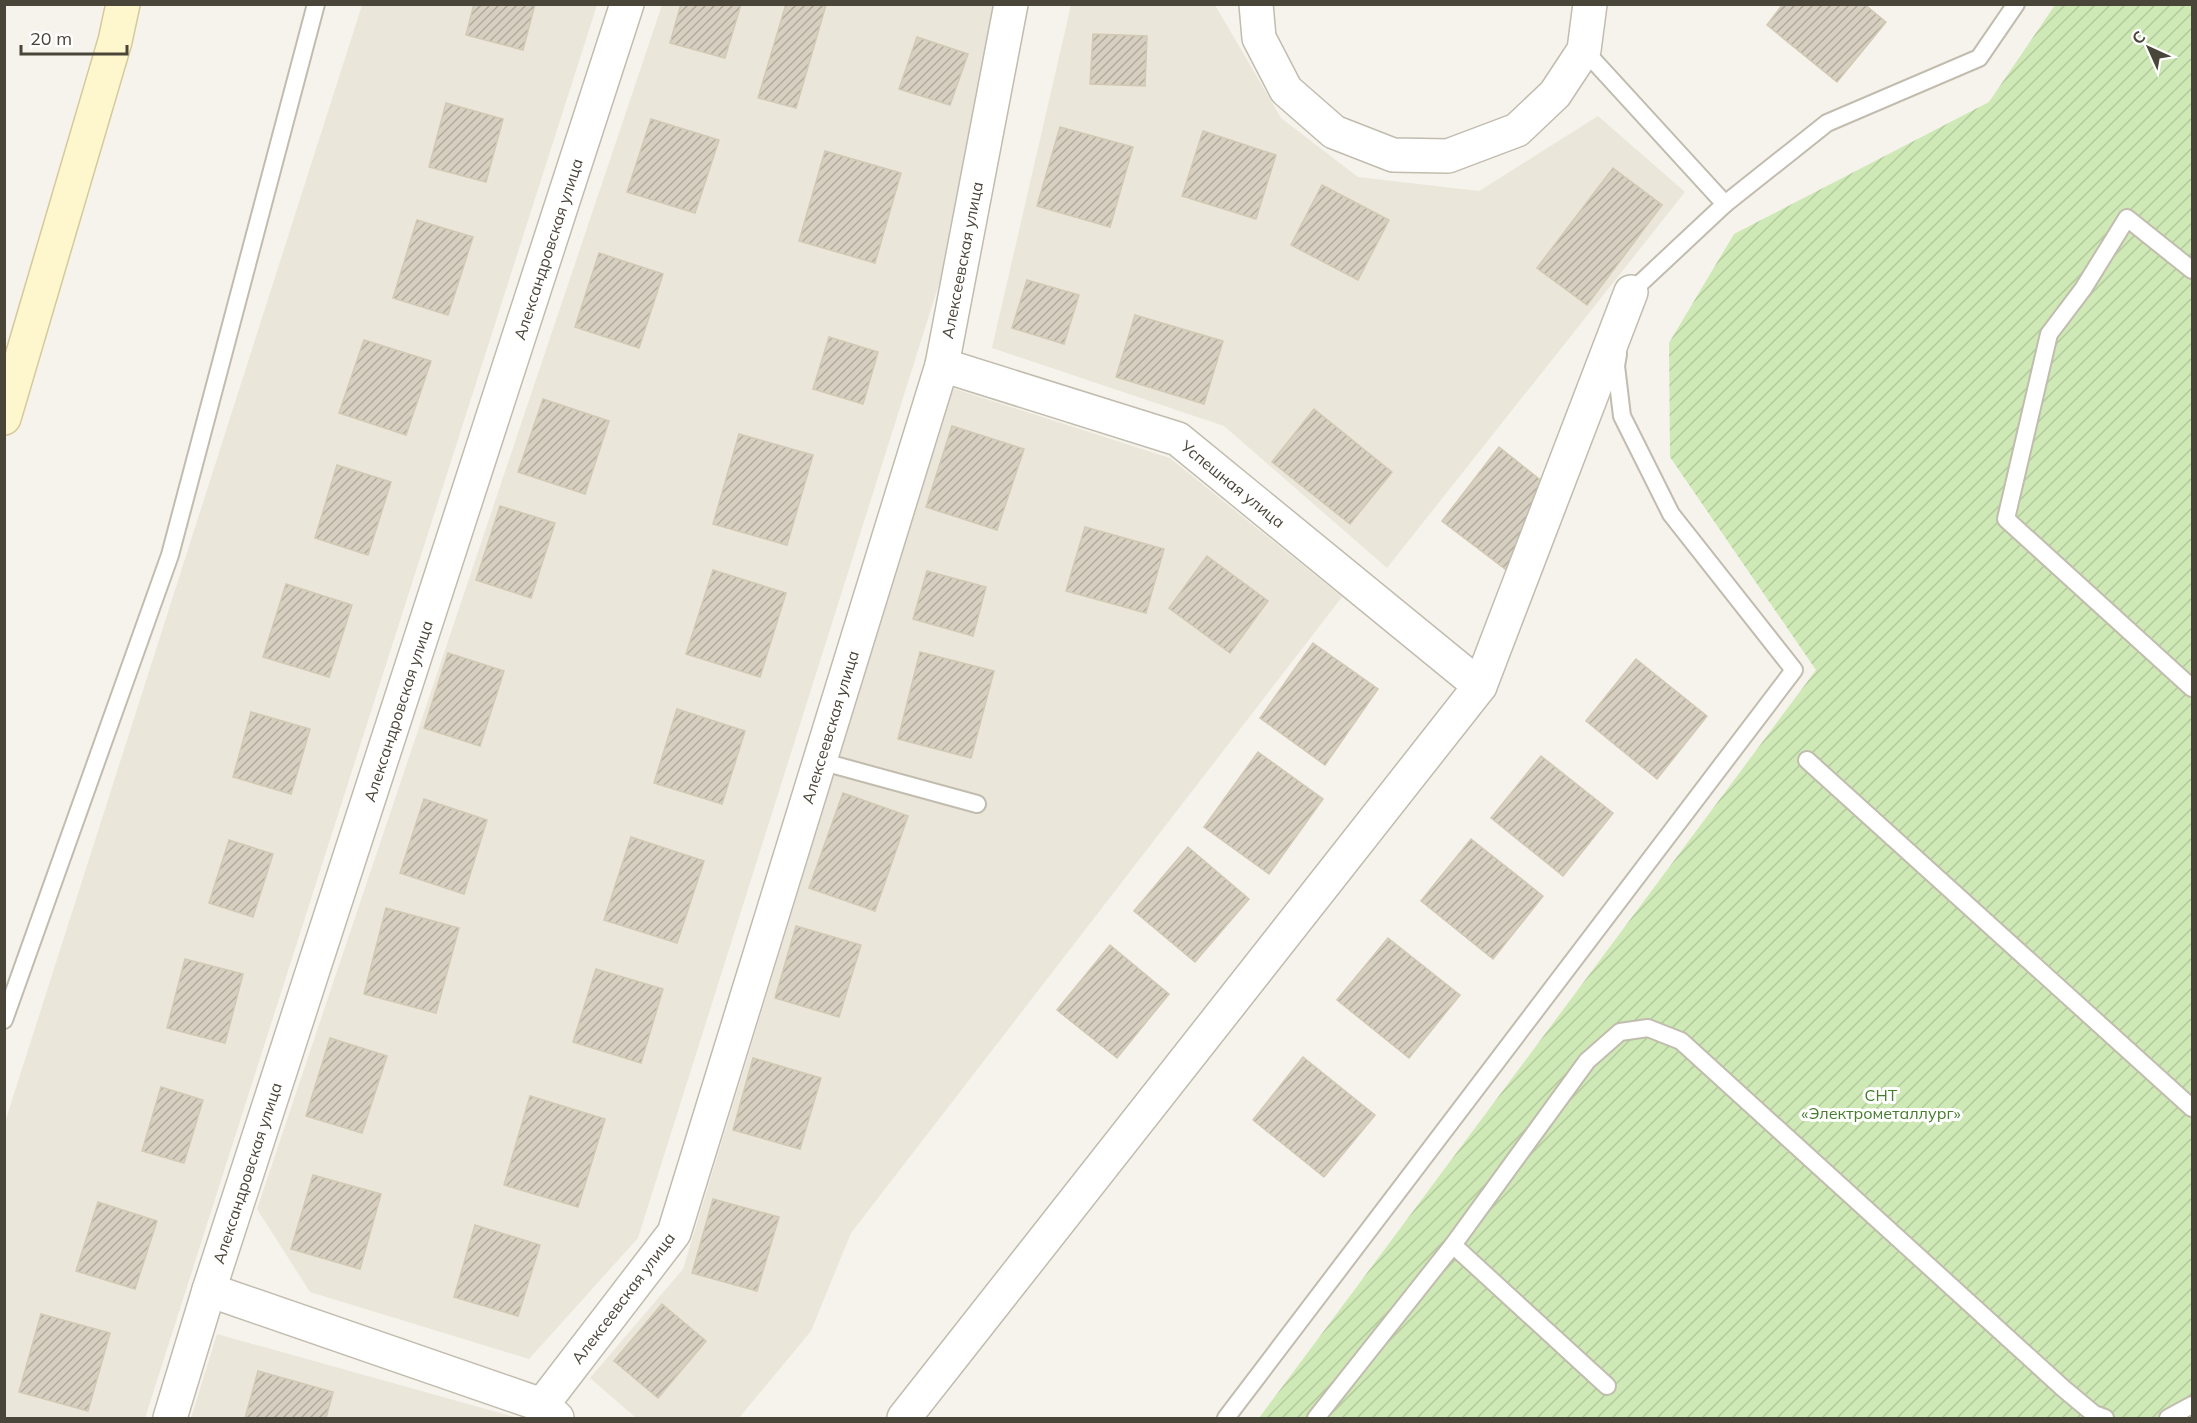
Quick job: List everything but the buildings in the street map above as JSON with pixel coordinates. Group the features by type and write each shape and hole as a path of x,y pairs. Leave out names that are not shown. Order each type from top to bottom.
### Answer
{"street":[{"path":"4,418 115,41 123,4"},
{"name":"Александровская улица","path":"170,1419 627,4"},
{"name":"Алексеевская улица","path":"550,1412 674,1233 942,365 1011,4"},
{"path":"1256,4 1259,38 1286,90 1334,132 1394,155 1448,156 1516,130 1555,94 1584,50 1590,4"},
{"path":"904,1419 1480,686 1631,292"},
{"name":"Успешная улица","path":"942,365 1178,439 1480,686"},
{"path":"210,1290 550,1412"}],"lane":[{"path":"4,1020 170,555 316,4"},
{"path":"1226,1419 1794,670 1671,514 1622,416 1616,366 1631,292 1725,204 1827,123 1979,58 2016,4"},
{"path":"1584,50 1725,204"},
{"path":"2193,270 2127,218 2083,289 2049,334 2006,519 2193,688"},
{"path":"1807,760 2193,1108"},
{"path":"820,761 977,804"},
{"path":"1316,1419 1453,1245 1587,1061 1620,1032 1648,1028 1681,1041 2064,1389 2094,1414 2105,1419"},
{"path":"1453,1245 1607,1386"},
{"path":"2168,1419 2193,1405"}],"shaded area":[{"path":"362,5 597,5 145,1418 5,1418 5,1122"},
{"path":"662,5 1027,5 638,1238 529,1359 310,1292 257,1209"},
{"path":"1071,5 1215,5 1281,118 1358,177 1479,191 1598,116 1685,192 1387,568 1224,426 992,348"},
{"path":"952,388 1170,458 1342,597 851,1233 811,1331 739,1418 636,1418 590,1378 683,1269"},
{"path":"217,1334 518,1418 191,1418"}],"green space":[{"name":"СНТ «Электрометаллург»","path":"2055,5 2192,5 2192,1418 1259,1418 1816,670 1670,457 1669,343 1734,234 1989,102"}]}
